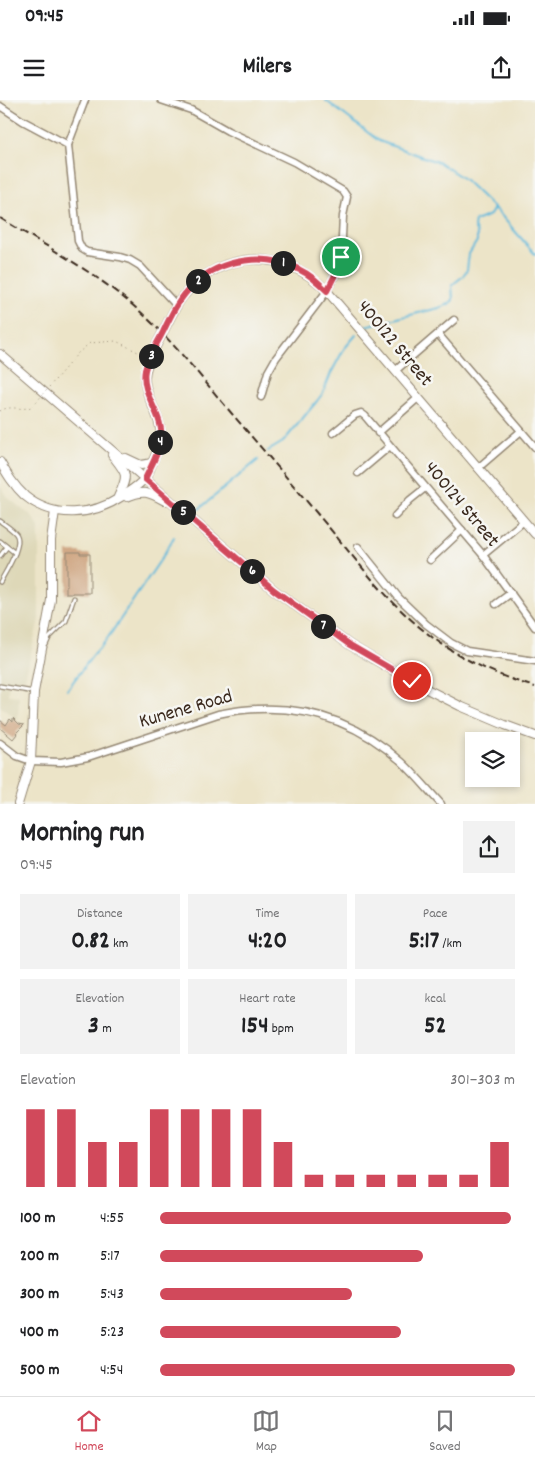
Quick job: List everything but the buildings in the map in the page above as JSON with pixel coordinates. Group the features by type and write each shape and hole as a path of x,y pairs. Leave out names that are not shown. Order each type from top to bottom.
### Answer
{"street":[{"path":"85,100 68,145 80,246 88,252 120,257 140,266 176,305"},
{"path":"160,100 191,110 228,131 294,162 346,194 347,201 343,216 341,257 338,269 327,291 276,358 268,372 261,396"},
{"path":"0,106 23,121 68,145"},
{"name":"400122 Street","path":"145,479 159,447 161,433 160,422 147,393 145,384 146,370 176,305 194,284 217,268 241,261 268,260 289,265 312,277 327,291 535,534"},
{"path":"395,371 454,320"},
{"path":"438,334 535,447"},
{"path":"0,354 274,590 350,645 460,706 535,736"},
{"path":"378,432 418,398"},
{"name":"400124 Street","path":"333,433 355,415 363,414 483,555 535,627"},
{"path":"478,468 521,431"},
{"path":"99,439 122,467 126,475 118,499"},
{"path":"358,473 390,446"},
{"path":"115,453 141,464 152,463"},
{"path":"0,462 13,482 24,494 43,507 66,512 81,512 98,509 133,494 144,492 154,495 178,508"},
{"path":"108,505 145,479"},
{"path":"394,516 425,488"},
{"path":"18,804 31,761 34,692 51,600 51,540 55,510"},
{"path":"483,555 524,521"},
{"path":"430,560 462,530"},
{"path":"358,547 387,584 412,611 450,643 467,651 535,661"},
{"path":"496,604 511,593"},
{"name":"Kunene Road","path":"0,743 17,756 31,761 61,762 74,760 218,714 237,710 276,708 311,713 328,718 348,726 367,737 402,762 441,804"}],"lane":[{"path":"0,521 18,536 15,553 0,582"},
{"path":"0,541 15,553"},
{"path":"0,556 7,547"},
{"path":"41,654 49,638 66,621 74,598"},
{"path":"0,686 34,692"}],"path":[{"path":"0,411 7,408 23,409 33,406 78,353 90,342 120,342 150,359"}],"shaded area":[{"path":"0,486 6,496 31,515 39,527 39,619 25,678 20,683 9,682 8,695 19,696 18,720 0,706"}],"waterway":[{"path":"325,100 379,141 440,163 464,179 499,213 535,254"},
{"path":"365,326 449,304 453,300 452,285 467,270 469,254 477,241 474,227 475,221 490,215 494,208"},
{"path":"268,451 283,442 317,401 323,393 344,349 356,335"},
{"path":"199,509 258,460"},
{"path":"67,690 105,642 174,537"}],"railway":[{"path":"0,218 96,277 149,320 189,363 378,586 416,624 443,645 472,662 503,676 535,687"}],"route":[{"path":"341,257 338,269 327,291 312,277 289,265 268,260 252,260 217,268 194,284 184,295 176,305 155,348 144,377 147,393 160,422 161,433 159,447 145,479 274,590 350,645 412,681"}]}
